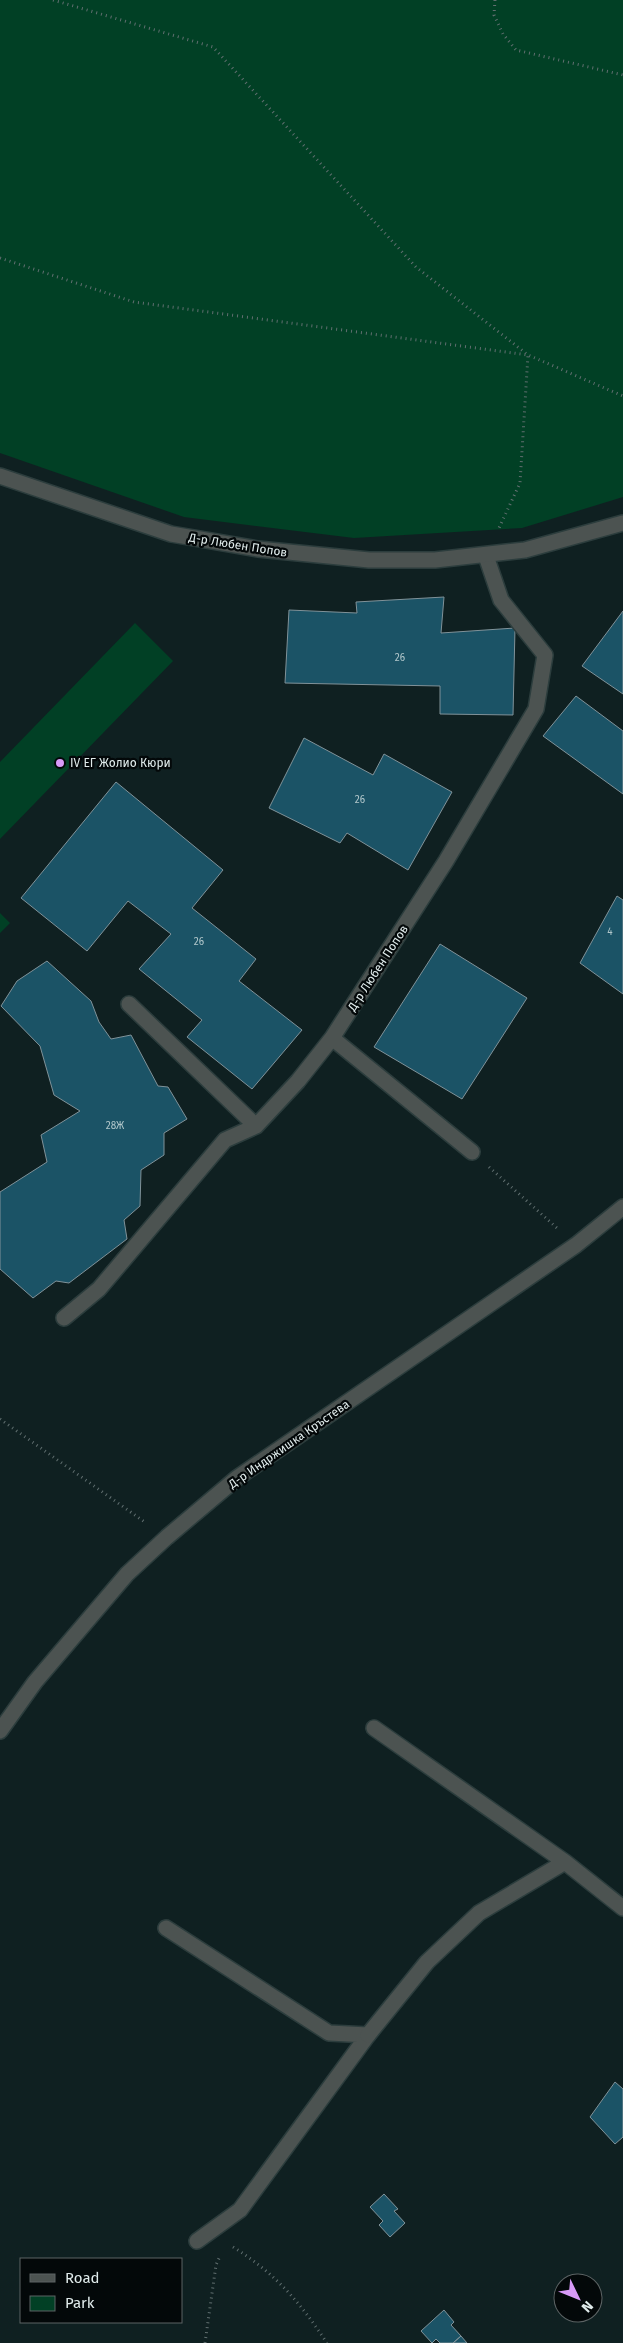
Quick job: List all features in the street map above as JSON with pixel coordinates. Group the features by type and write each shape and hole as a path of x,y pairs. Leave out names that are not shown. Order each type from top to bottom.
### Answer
{"street":[{"name":"Д-р Любен Попов","path":"0,476 171,534 258,549 369,560 435,560 486,556 525,550 623,523"},
{"name":"Д-р Любен Попов","path":"64,1318 99,1289 225,1140 256,1126 298,1081 332,1038 446,861 536,708 545,655 501,600 486,556"},
{"path":"129,1004 256,1126"},
{"path":"332,1038 472,1152"},
{"name":"Д-р Индржишка Кръстева","path":"0,1731 35,1682 127,1574 167,1537 237,1478 576,1245 623,1207"},
{"path":"374,1728 565,1862 623,1908"},
{"path":"197,2240 240,2210 368,2034 427,1962 479,1913 565,1862"},
{"path":"166,1928 329,2033 368,2034"}],"path":[{"path":"53,0 213,47 416,267 528,355 623,396"},
{"path":"495,0 494,15 503,34 516,50 623,75"},
{"path":"0,258 134,302 528,355"},
{"path":"486,556 520,483 528,355"},
{"path":"472,1152 576,1245"},
{"path":"0,1419 167,1537"},
{"path":"240,2210 226,2242 267,2270 302,2305 327,2343"},
{"path":"204,2343 216,2265 222,2250"}],"green space":[{"path":"0,0 623,0 623,497 522,528 354,538 184,517 0,453"},
{"path":"135,623 173,661 0,839 0,762"},
{"path":"0,913 10,923 0,933"}],"building":[{"path":"444,597 441,633 515,628 513,715 440,714 440,686 285,683 289,610 357,613 356,602"},
{"path":"623,611 623,694 582,666"},
{"path":"576,696 623,731 623,794 543,736"},
{"path":"304,738 373,775 384,754 452,792 408,870 347,833 340,843 269,808"},
{"path":"116,782 223,870 192,908 256,959 239,981 302,1030 252,1089 187,1037 202,1020 139,969 171,934 128,901 87,951 21,898"},
{"path":"617,896 623,900 623,994 580,963"},
{"path":"440,944 527,998 462,1099 374,1047"},
{"path":"47,961 91,1001 99,1022 111,1039 131,1035 158,1086 168,1087 187,1119 164,1133 164,1155 141,1170 140,1206 124,1220 127,1239 69,1283 56,1281 33,1298 0,1269 0,1192 47,1162 41,1135 80,1111 54,1095 40,1046 1,1006 17,981"},
{"path":"615,2082 623,2089 623,2137 615,2144 590,2117"},
{"path":"384,2194 398,2209 394,2211 405,2223 390,2237 379,2225 383,2221 370,2207"},
{"path":"444,2310 454,2322 451,2325 461,2336 453,2343 440,2343 436,2339 432,2343 421,2331"},
{"path":"461,2336 467,2343 453,2343"}],"place":[{"name":"IV ЕГ Жолио Кюри","path":"60,763"}]}
